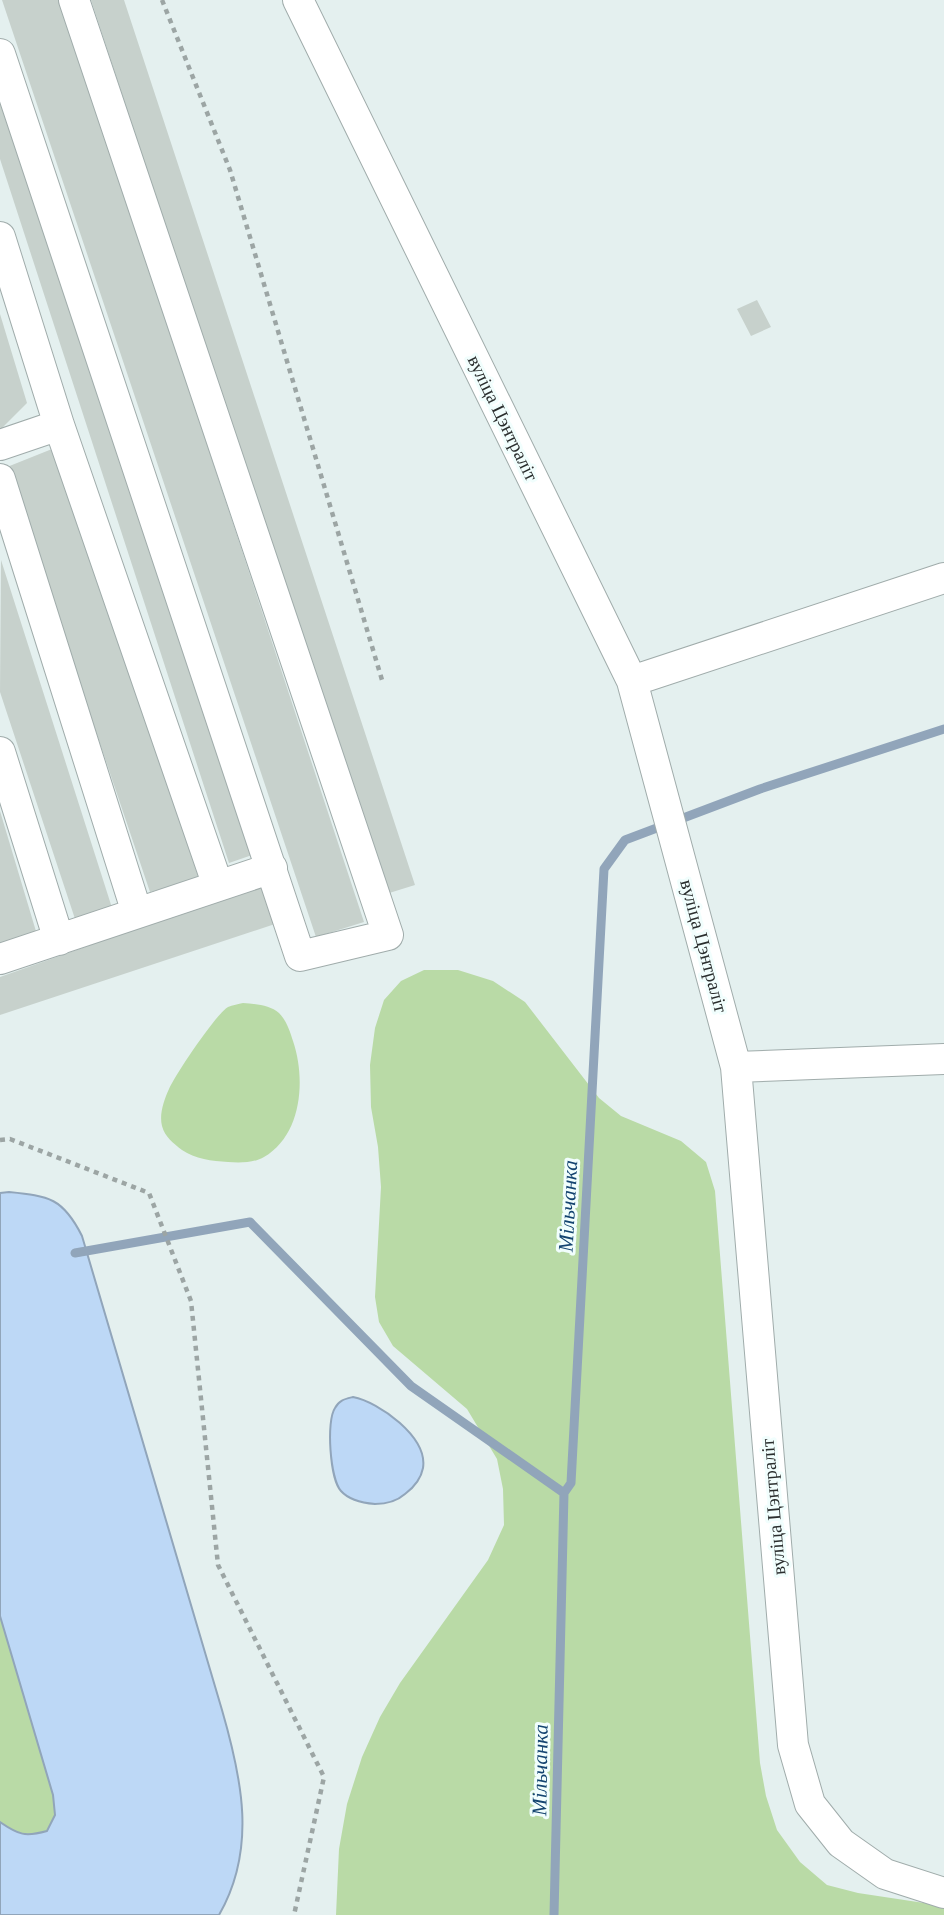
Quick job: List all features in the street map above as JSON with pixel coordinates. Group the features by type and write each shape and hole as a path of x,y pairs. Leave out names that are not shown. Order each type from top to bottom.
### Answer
{"street":[{"path":"0,54 300,956 388,935 74,0"},
{"name":"вуліца Цэнтраліт","path":"298,0 632,681 736,1067 793,1745 810,1804 841,1843 886,1874 944,1893"},
{"path":"0,237 59,425 218,886"},
{"path":"0,445 59,425"},
{"path":"0,478 137,913"},
{"path":"632,681 944,578"},
{"path":"0,752 59,940"},
{"path":"0,959 272,868"},
{"path":"736,1067 944,1059"}],"path":[{"path":"162,0 230,170 382,680"},
{"path":"0,1140 10,1139 149,1193 191,1301 218,1565 324,1777 294,1915"}],"green space":[{"path":"424,970 458,970 493,981 525,1002 599,1098 621,1116 681,1141 706,1162 715,1191 760,1763 766,1796 777,1830 800,1862 827,1885 858,1893 944,1906 944,1915 336,1915 339,1849 347,1804 362,1757 380,1717 400,1683 488,1560 504,1525 503,1489 497,1459 467,1409 393,1346 379,1322 375,1297 381,1187 371,1107 370,1065 375,1028 384,1000 401,981"},
{"path":"243,1003 262,1005 275,1010 288,1027 297,1056 300,1089 298,1105 286,1135 277,1147 264,1157 237,1162 198,1157 182,1150 165,1133 161,1121 164,1102 179,1071 222,1012 228,1007"},
{"path":"0,1616 53,1795 55,1815 47,1831 27,1835 0,1822"}],"water":[{"path":"0,1193 35,1195 53,1201 68,1214 82,1236 222,1710 240,1788 242,1839 231,1890 219,1915 0,1915 0,1822 17,1832 33,1834 47,1831 55,1815 53,1795 0,1616"},
{"path":"353,1397 376,1406 400,1423 418,1445 422,1456 423,1468 416,1483 402,1496 387,1503 370,1504 352,1499 337,1485 330,1450 332,1415 338,1403"}],"building":[{"path":"2,0 61,0 364,922 316,937"},
{"path":"91,0 124,0 415,885 386,894"},
{"path":"0,80 255,854 229,863 0,159"},
{"path":"757,300 771,327 751,336 737,309"},
{"path":"0,314 27,403 1,429 0,427"},
{"path":"57,447 199,879 150,892 7,467"},
{"path":"1,560 113,911 79,931 0,692"},
{"path":"0,811 38,938 0,946"},
{"path":"264,884 275,924 0,1015 0,977"}],"waterway":[{"name":"Мільчанка","path":"554,1915 564,1493 571,1483 604,869 625,840 760,789 944,729"},
{"path":"75,1253 250,1222 411,1386 564,1493"}]}
